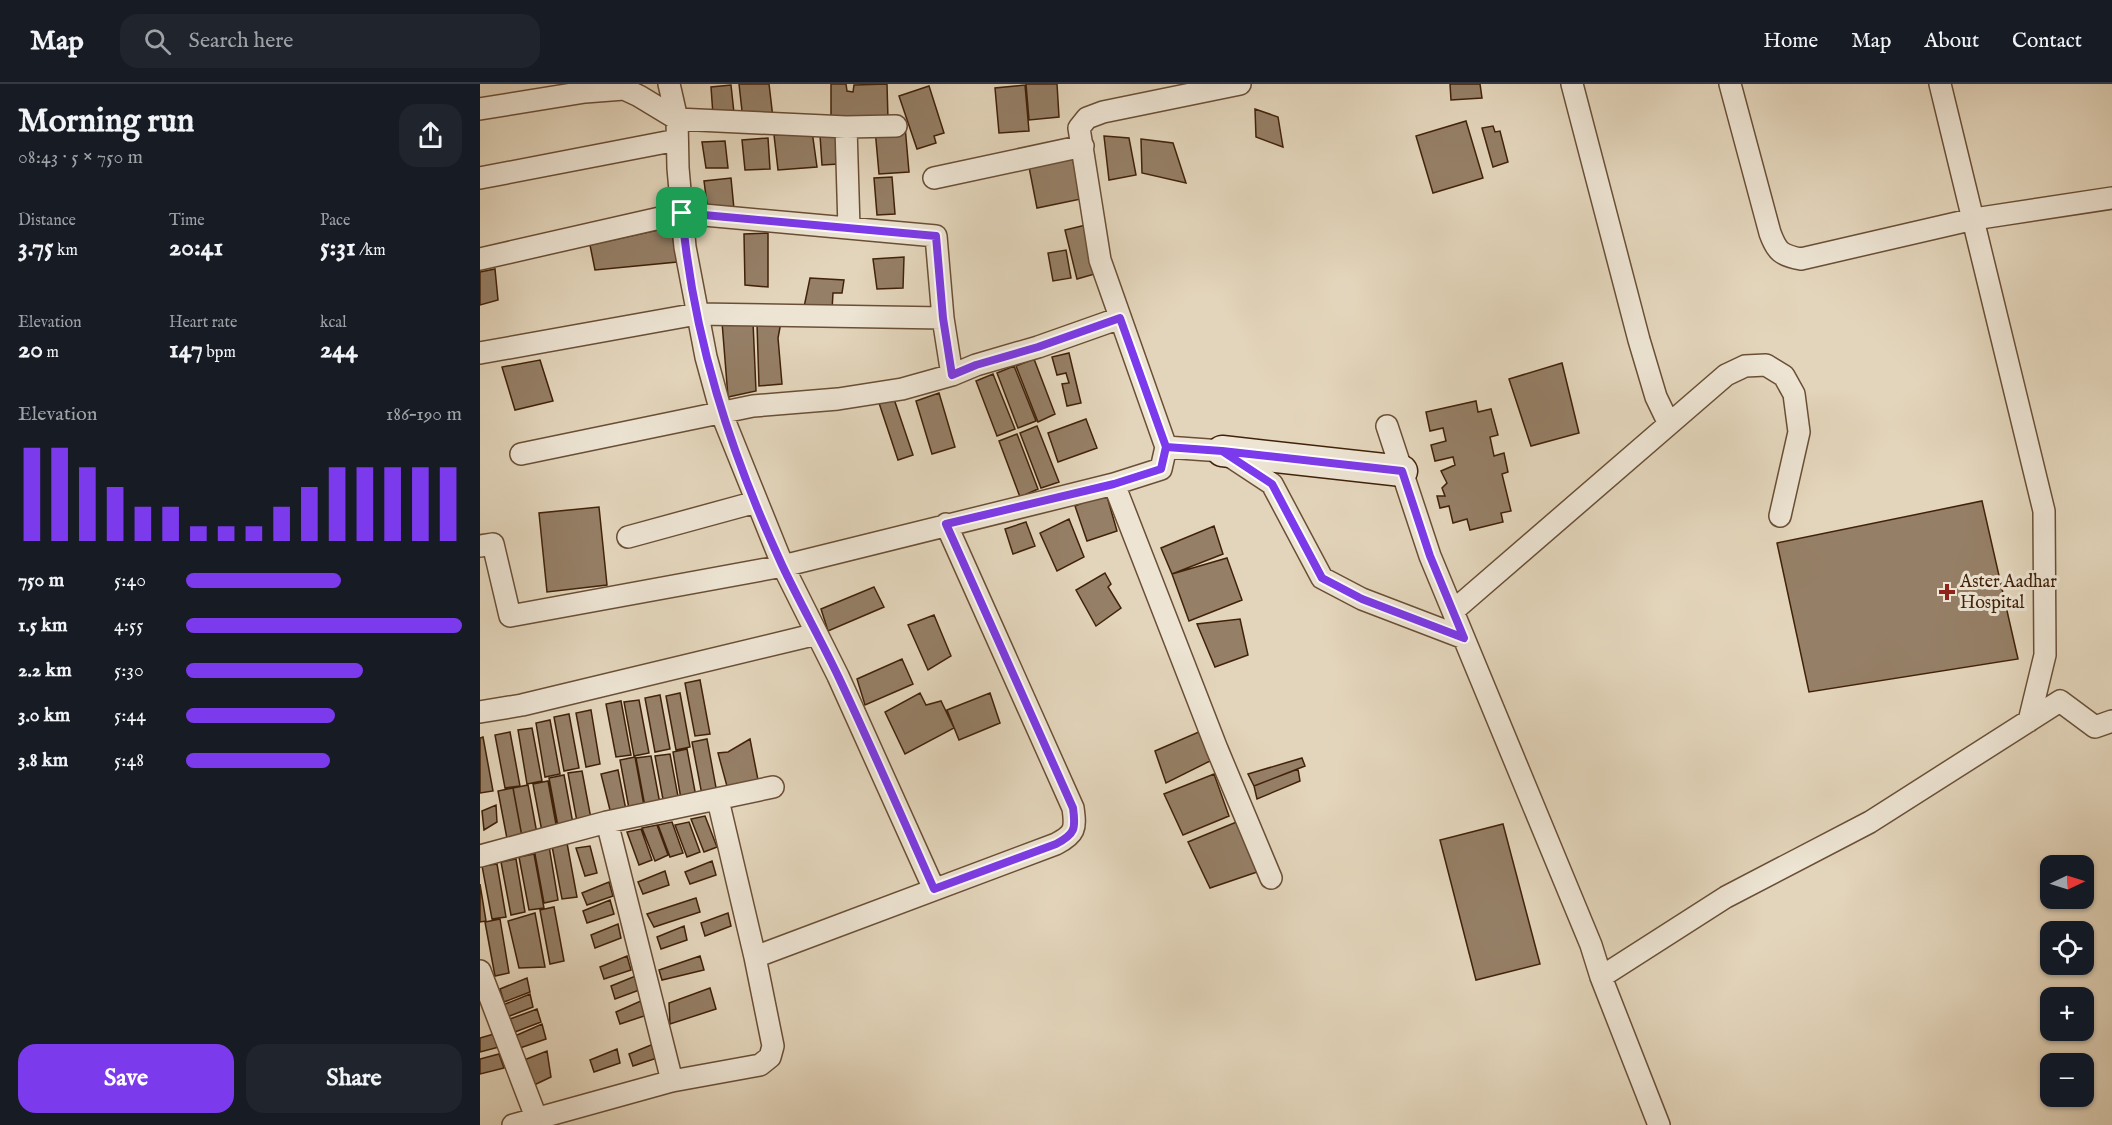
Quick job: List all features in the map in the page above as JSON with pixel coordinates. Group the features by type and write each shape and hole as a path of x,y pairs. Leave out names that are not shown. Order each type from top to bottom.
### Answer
{"main road":[{"path":"1222,451 1402,471"}],"street":[{"path":"669,84 677,119 685,248 706,357 721,412 783,566 838,676 934,889"},
{"path":"480,546 493,544 510,616 783,566 1114,484 1161,469 1166,447 1100,260 1079,128 1087,118 1103,112 1240,84"},
{"path":"1572,84 1642,350 1656,397 1669,424"},
{"path":"1730,84 1770,234 1775,248 1786,256 1801,259 1974,219 2112,198"},
{"path":"1940,84 2044,511 2045,655 2029,721"},
{"path":"480,109 585,92 624,89 677,119 846,127 896,126"},
{"path":"846,127 849,228"},
{"path":"480,178 677,140"},
{"path":"934,178 1083,146"},
{"path":"480,259 682,213 936,236 943,318 952,375"},
{"path":"480,353 697,314 943,318"},
{"path":"521,454 753,406 838,399 902,389 1038,347 1120,318"},
{"path":"1453,610 1726,375 1745,366 1766,365 1784,376 1794,394 1799,432 1780,516"},
{"path":"1387,426 1430,556 1591,945 1601,977 1659,1125"},
{"path":"1166,447 1222,451 1272,484 1322,578 1362,599 1464,638"},
{"path":"1114,484 1216,749 1271,878"},
{"path":"628,537 756,502"},
{"path":"755,957 1056,844 1074,832 1073,808 946,524"},
{"path":"480,712 554,698 817,634"},
{"path":"1601,977 1726,897 1870,822 2060,701 2095,727 2112,721"},
{"path":"480,856 607,822 773,787"},
{"path":"513,1125 538,1121 672,1081 760,1065 770,1057 773,1046 771,1032 718,800"},
{"path":"607,822 672,1081"},
{"path":"480,971 538,1121"}],"building":[{"path":"739,84 769,84 773,118 743,120"},
{"path":"831,84 846,84 847,91 853,92 854,85 887,84 888,120 831,123"},
{"path":"1026,84 1057,84 1059,117 1029,120"},
{"path":"1450,84 1480,84 1482,98 1451,100"},
{"path":"731,85 734,113 713,115 711,87"},
{"path":"1025,85 1029,131 999,133 995,88"},
{"path":"929,86 944,133 934,136 936,143 917,149 899,96"},
{"path":"1255,109 1278,117 1283,147 1256,137"},
{"path":"1466,121 1483,178 1433,193 1416,136"},
{"path":"905,126 909,172 879,174 875,129"},
{"path":"1493,126 1495,132 1500,131 1508,162 1493,167 1482,128"},
{"path":"812,131 817,167 778,170 774,135"},
{"path":"837,134 839,164 822,165 820,135"},
{"path":"1104,136 1129,138 1136,175 1109,180"},
{"path":"768,138 770,169 745,170 742,140"},
{"path":"1141,139 1173,143 1186,183 1142,173"},
{"path":"725,141 728,168 706,168 702,142"},
{"path":"1072,155 1081,199 1037,208 1029,167"},
{"path":"892,177 895,214 877,215 874,178"},
{"path":"731,178 734,209 708,212 704,181"},
{"path":"1086,225 1098,273 1077,279 1065,230"},
{"path":"671,227 677,262 595,270 590,245"},
{"path":"768,233 768,287 745,285 744,234"},
{"path":"1066,250 1071,278 1053,281 1048,253"},
{"path":"904,257 903,288 877,289 873,259"},
{"path":"495,269 498,300 480,305 480,272"},
{"path":"810,278 844,280 842,293 833,293 832,310 804,307"},
{"path":"722,322 753,322 756,391 728,397"},
{"path":"781,322 778,338 782,384 759,386 757,324"},
{"path":"1069,353 1081,403 1067,406 1062,384 1069,383 1066,373 1057,375 1052,357"},
{"path":"1034,359 1055,414 1038,422 1016,366"},
{"path":"540,360 553,401 515,410 502,367"},
{"path":"1562,363 1579,433 1531,446 1509,379"},
{"path":"1014,366 1036,421 1018,428 997,373"},
{"path":"993,374 1015,429 997,436 976,381"},
{"path":"939,393 955,447 932,454 916,401"},
{"path":"894,399 913,455 898,460 879,403"},
{"path":"1476,401 1478,412 1491,409 1498,435 1490,437 1494,456 1504,453 1508,472 1502,474 1511,511 1501,513 1503,522 1470,530 1467,519 1453,523 1449,506 1440,508 1437,496 1445,496 1442,488 1447,483 1441,471 1455,465 1453,457 1435,461 1431,445 1446,441 1443,428 1430,431 1426,412"},
{"path":"1086,419 1097,448 1058,462 1048,433"},
{"path":"1037,426 1059,482 1041,488 1020,433"},
{"path":"1017,434 1038,489 1020,497 999,441"},
{"path":"1106,493 1117,531 1087,541 1075,506"},
{"path":"1982,501 2018,659 1809,692 1777,543"},
{"path":"599,507 607,585 547,592 539,513"},
{"path":"1069,519 1084,557 1057,571 1040,533"},
{"path":"1026,522 1035,546 1013,554 1005,529"},
{"path":"1214,526 1223,554 1172,574 1161,548"},
{"path":"1227,558 1242,600 1189,621 1172,574"},
{"path":"1105,573 1111,584 1108,587 1121,608 1096,626 1076,590"},
{"path":"874,587 884,607 828,631 821,609"},
{"path":"934,615 951,656 928,670 908,625"},
{"path":"1240,619 1248,655 1215,667 1197,624"},
{"path":"902,659 913,684 865,705 857,679"},
{"path":"700,680 710,734 695,736 685,683"},
{"path":"680,693 690,747 676,750 666,696"},
{"path":"920,693 926,705 941,701 954,728 905,754 885,712"},
{"path":"990,693 1000,723 959,740 947,710"},
{"path":"660,695 670,749 655,752 645,698"},
{"path":"639,700 649,753 634,756 624,702"},
{"path":"621,701 631,755 616,757 606,704"},
{"path":"591,710 600,764 586,767 576,713"},
{"path":"569,714 579,768 564,771 554,717"},
{"path":"550,720 560,774 545,777 536,723"},
{"path":"532,728 542,781 527,784 518,730"},
{"path":"1201,731 1210,761 1166,783 1155,751"},
{"path":"510,732 520,786 505,788 495,735"},
{"path":"483,737 493,791 480,793 480,738"},
{"path":"707,739 717,793 702,795 692,742"},
{"path":"750,739 759,785 728,790 718,753 728,752"},
{"path":"687,749 697,802 682,805 673,752"},
{"path":"670,754 680,807 665,810 655,756"},
{"path":"651,756 661,809 646,812 636,758"},
{"path":"635,757 645,811 630,814 620,760"},
{"path":"1302,758 1305,766 1254,786 1248,774"},
{"path":"1298,769 1300,781 1257,799 1254,786"},
{"path":"618,770 627,815 612,818 601,774"},
{"path":"582,771 592,824 578,827 568,773"},
{"path":"1214,774 1229,816 1183,835 1164,794"},
{"path":"564,775 574,829 559,832 549,778"},
{"path":"548,781 558,835 543,837 533,784"},
{"path":"528,785 538,839 523,842 513,788"},
{"path":"513,788 523,842 508,844 498,791"},
{"path":"496,805 497,822 484,830 482,811"},
{"path":"705,816 717,847 704,852 691,819"},
{"path":"1239,821 1260,871 1210,888 1188,842"},
{"path":"672,822 683,853 670,857 658,825"},
{"path":"689,822 700,852 687,857 675,825"},
{"path":"1503,824 1540,964 1476,980 1440,840"},
{"path":"657,825 668,855 655,861 642,828"},
{"path":"641,829 652,860 639,865 627,832"},
{"path":"567,843 577,897 562,899 552,846"},
{"path":"549,846 558,900 544,903 534,849"},
{"path":"590,846 597,873 585,876 576,848"},
{"path":"534,854 544,908 529,910 519,857"},
{"path":"516,859 525,912 511,915 501,862"},
{"path":"712,861 716,875 690,884 685,872"},
{"path":"497,864 506,917 492,919 482,866"},
{"path":"665,871 669,885 643,894 638,882"},
{"path":"609,882 613,896 587,905 582,893"},
{"path":"480,884 486,921 480,922"},
{"path":"696,898 700,912 654,927 647,914"},
{"path":"610,900 614,914 587,923 583,911"},
{"path":"554,907 564,961 550,964 540,910"},
{"path":"535,913 545,967 519,968 508,921"},
{"path":"728,913 731,926 705,936 701,923"},
{"path":"500,919 509,973 495,976 485,922"},
{"path":"618,924 621,938 595,948 591,935"},
{"path":"684,926 687,940 661,949 657,937"},
{"path":"627,956 631,970 604,979 600,967"},
{"path":"700,956 704,970 662,980 659,970"},
{"path":"638,975 642,989 615,999 611,986"},
{"path":"527,978 530,992 504,1002 500,989"},
{"path":"710,988 716,1009 670,1024 669,1003"},
{"path":"530,994 533,1007 507,1017 503,1005"},
{"path":"643,1000 647,1015 620,1024 616,1012"},
{"path":"537,1009 541,1022 515,1032 510,1019"},
{"path":"542,1024 546,1039 520,1048 515,1036"},
{"path":"494,1034 499,1047 480,1052 480,1038"},
{"path":"656,1043 660,1057 633,1066 629,1054"},
{"path":"617,1049 620,1063 594,1072 590,1060"},
{"path":"547,1051 551,1077 532,1086 519,1062"},
{"path":"499,1054 504,1068 480,1074 480,1059"}],"place":[{"name":"Aster Aadhar Hospital","path":"1947,592"}],"route":[{"path":"682,213 685,248 706,357 729,436 783,566 838,676 934,889 1056,844 1074,832 1075,820 1073,808 946,524 1114,484 1161,469 1166,447 1222,451 1272,484 1322,578 1362,599 1464,638 1430,556 1402,471 1222,451 1166,447 1120,318 952,375 943,318 936,236 682,213"}]}
